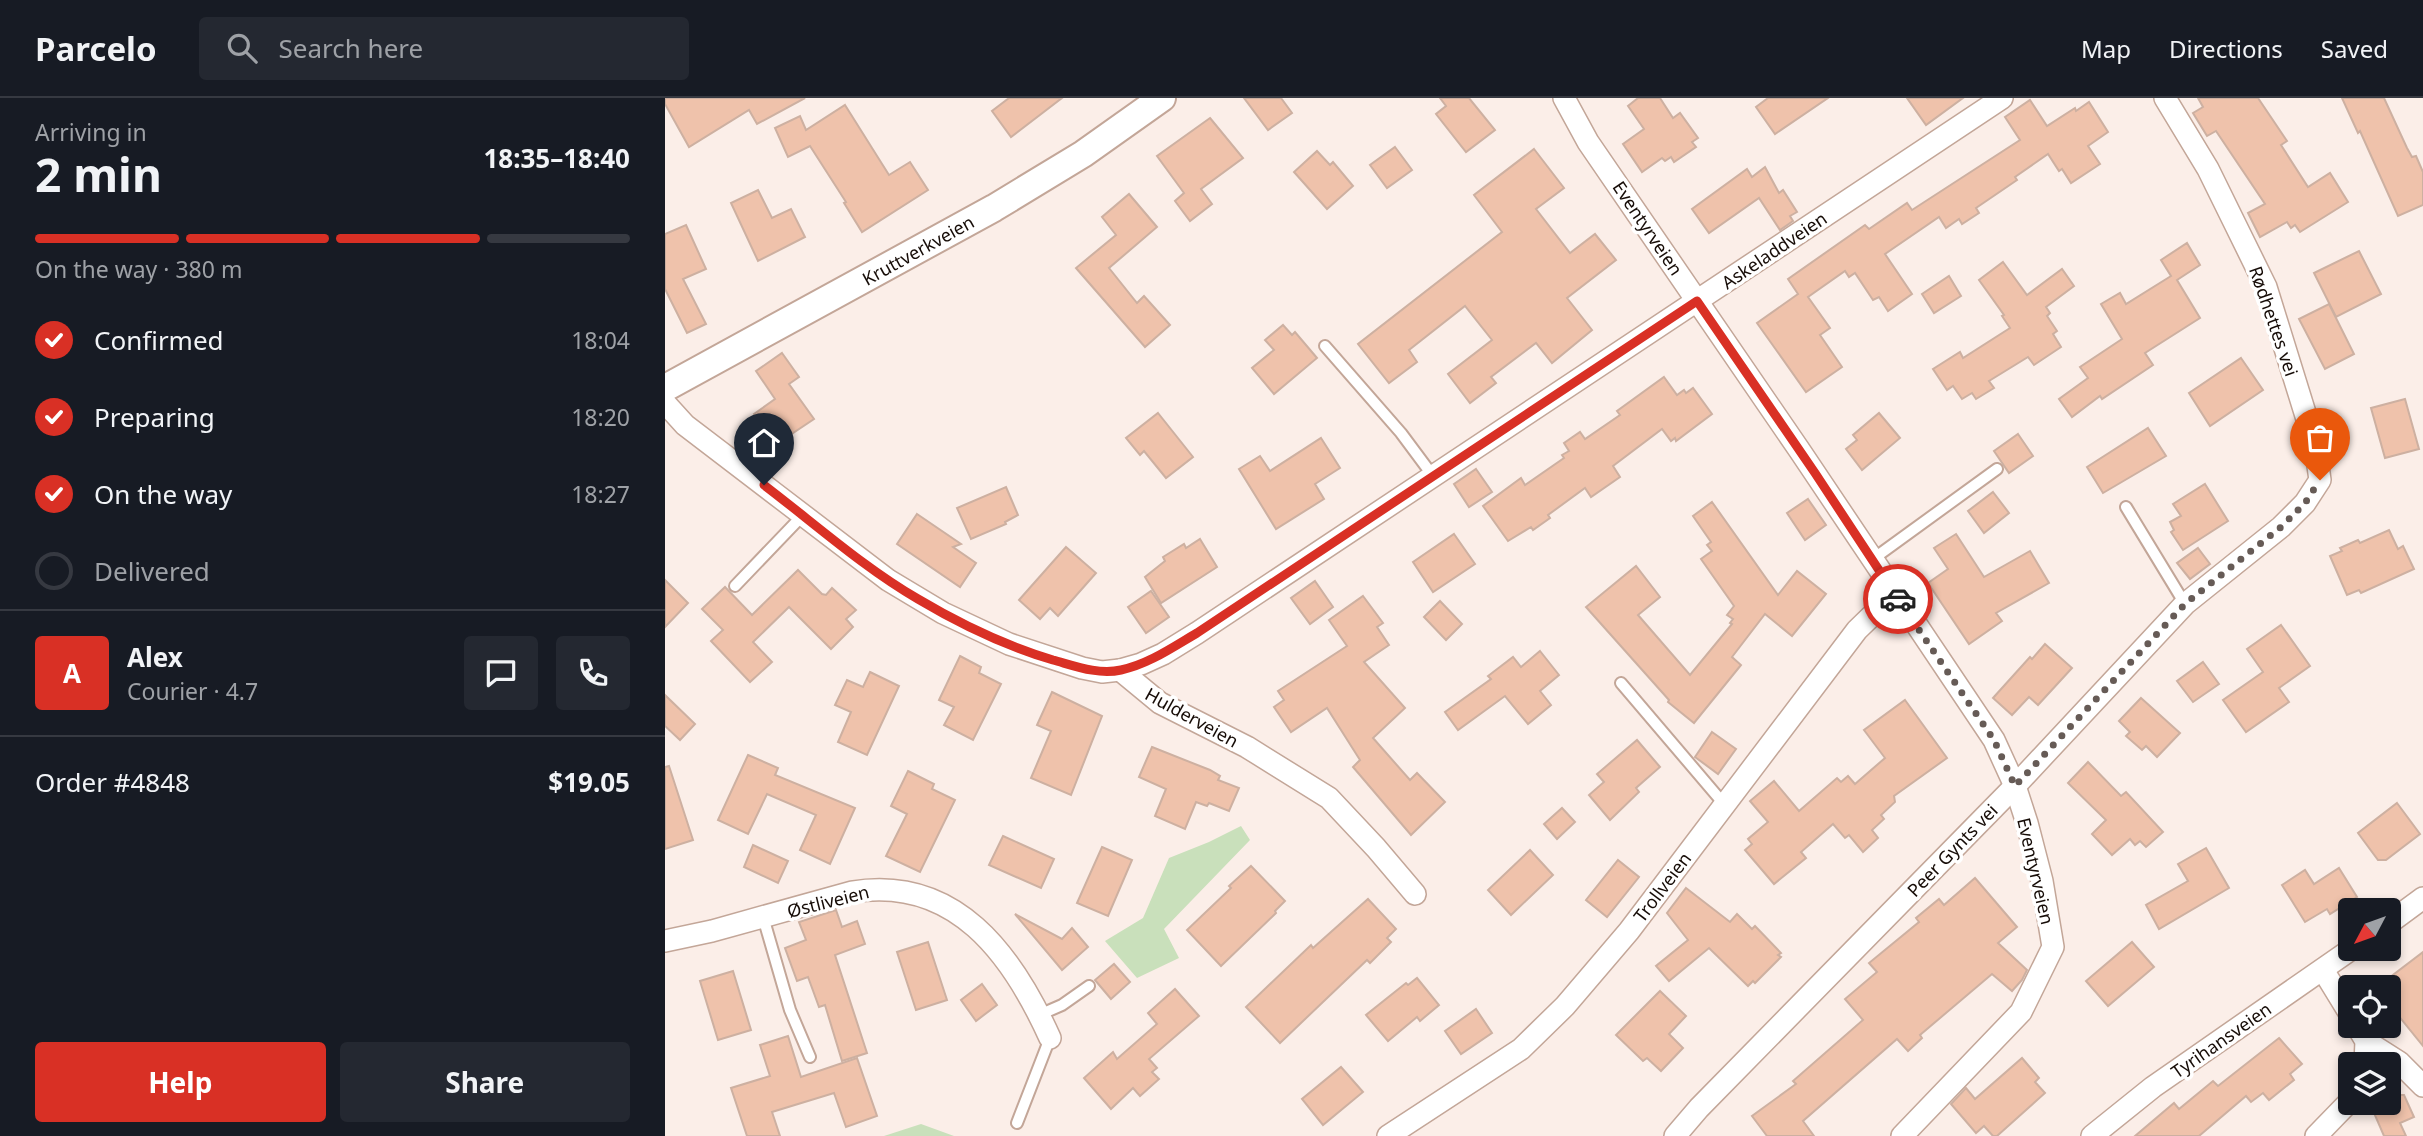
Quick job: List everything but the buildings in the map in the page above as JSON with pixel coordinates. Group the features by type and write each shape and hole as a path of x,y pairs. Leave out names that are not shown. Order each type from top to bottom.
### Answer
{"street":[{"name":"Kruttverkveien","path":"665,388 994,208 1083,154 1162,98"},
{"name":"Eventyrveien","path":"1564,98 1588,142 1994,740 2015,786 2042,881 2053,947 2021,1012 1902,1136"},
{"name":"Askeladdveien","path":"1120,670 1163,654 1197,633 2002,98"},
{"name":"Rødhettes vei","path":"2165,98 2208,169 2266,287 2315,445 2320,480"},
{"path":"665,403 685,425 888,580 917,599 972,628 1043,657 1102,672 1120,670"},
{"name":"Peer Gynts vei","path":"1675,1136 2015,786 2185,604 2281,527 2305,503 2320,480"},
{"name":"Trollveien","path":"1388,1136 1503,1061 1549,1022 1629,931 1857,630 1894,594"},
{"name":"Hulderveien","path":"1120,670 1160,703 1247,747 1329,798 1415,894"},
{"name":"Østliveien","path":"665,941 852,892 874,888 915,893 950,908 981,932 1016,974 1050,1038"},
{"path":"2401,914 2423,898"},
{"name":"Tyrihansveien","path":"2092,1136 2153,1087 2338,959"},
{"path":"2322,970 2338,995"},
{"path":"2368,1038 2399,1062 2423,1086"},
{"path":"2316,1136 2338,1113"}],"lane":[{"path":"1325,346 1401,433 1433,476"},
{"path":"1873,559 1997,469"},
{"path":"2126,507 2185,604"},
{"path":"735,586 803,515"},
{"path":"1621,682 1724,804"},
{"path":"763,917 790,1010 810,1056"},
{"path":"1039,1015 1062,1005 1089,986"},
{"path":"1017,1123 1050,1038"}],"green space":[{"path":"1241,826 1250,840 1164,929 1179,958 1137,978 1105,941 1143,918 1169,858"},
{"path":"921,1124 954,1136 884,1136"}],"way so far":[{"path":"1898,599 1994,740 2015,786 2185,604 2281,527 2305,503 2320,480"}],"route":[{"path":"764,485 888,580 917,599 972,628 1043,657 1102,672 1120,670 1163,654 1197,633 1697,301 1898,599"}]}
